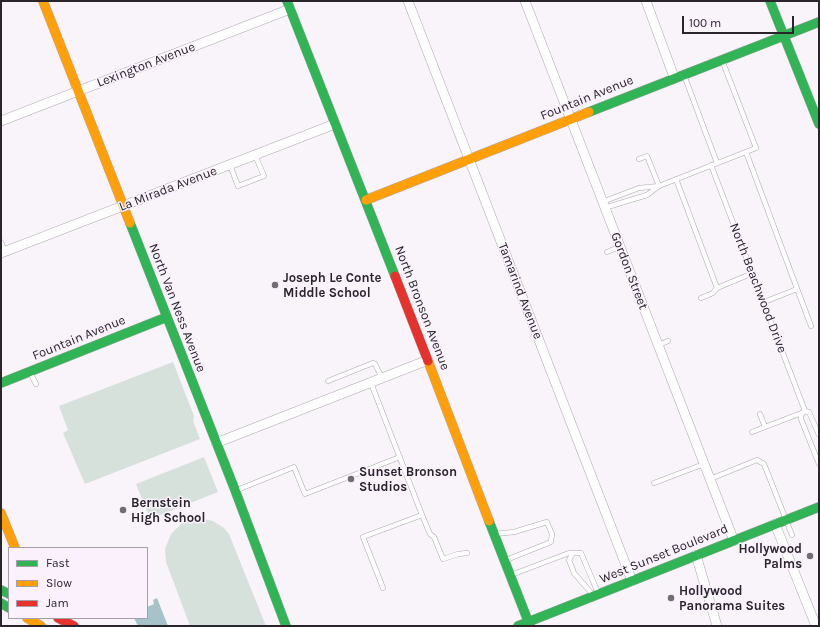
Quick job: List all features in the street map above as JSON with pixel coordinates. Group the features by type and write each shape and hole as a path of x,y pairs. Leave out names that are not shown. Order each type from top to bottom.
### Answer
{"main road":[{"name":"North Van Ness Avenue","path":"43,1 77,92 235,490 286,626"},
{"path":"770,1 819,124"},
{"name":"North Bronson Avenue","path":"289,5 366,200 529,624"},
{"name":"Fountain Avenue","path":"366,200 679,75 819,22"},
{"name":"Fountain Avenue","path":"1,383 167,317"},
{"name":"West Sunset Boulevard","path":"518,626 529,624 596,595 819,507"},
{"path":"2,517 15,547"},
{"path":"29,619 41,626"},
{"path":"60,619 74,626"}],"street":[{"name":"Tamarind Avenue","path":"408,1 632,581"},
{"name":"Gordon Street","path":"525,1 569,119 734,541"},
{"path":"646,1 679,75"},
{"name":"Lexington Avenue","path":"1,121 77,92 289,5"},
{"name":"La Mirada Avenue","path":"3,253 335,124"},
{"path":"216,443 428,360"},
{"path":"775,524 816,626"},
{"path":"696,555 717,626"}],"lane":[{"path":"603,205 647,194 659,186 756,148 722,59"},
{"path":"679,75 717,163"},
{"path":"746,152 811,326"},
{"path":"230,165 238,186 264,176 255,155"},
{"path":"639,159 647,156 659,186"},
{"name":"North Beachwood Drive","path":"711,165 805,411 809,412 819,435"},
{"path":"676,179 717,288"},
{"path":"603,205 639,188 659,186"},
{"path":"1,242 3,253"},
{"path":"607,252 619,247"},
{"path":"701,298 713,293 717,288 753,273"},
{"path":"764,302 797,289"},
{"path":"658,346 668,341"},
{"path":"328,381 373,363 375,364 382,378"},
{"path":"30,372 36,384"},
{"path":"371,383 422,515 430,534 434,537 442,559 458,554 468,553"},
{"path":"752,432 805,411"},
{"name":"North Beachwood Drive","path":"805,411 801,419 819,464"},
{"path":"760,414 765,427"},
{"path":"235,490 294,467 304,494 400,457"},
{"path":"710,479 757,460 764,464 792,535"},
{"path":"654,483 704,464"},
{"path":"383,588 363,537 422,515"},
{"path":"495,534 514,532 545,521 547,522 552,534 551,542 505,561"},
{"path":"511,575 573,553 581,553 583,555 596,595"},
{"path":"573,553 569,560 574,574 596,595"}],"shaded area":[{"path":"173,362 194,416 193,421 200,439 85,484 63,433 68,430 59,406"},
{"path":"204,457 218,492 150,519 136,484"},
{"path":"199,518 213,521 224,528 229,534 266,626 190,626 166,562 165,549 171,534 181,524"}],"water":[{"path":"157,598 168,626 138,626 134,619 148,619 148,607 154,604 153,600"}],"traffic: fast":[{"path":"287,1 395,276"},
{"path":"770,1 819,124"},
{"path":"589,112 819,22"},
{"path":"130,223 235,490 286,626"},
{"path":"1,383 167,317"},
{"path":"518,626 819,507"},
{"path":"489,521 530,626"},
{"path":"1,590 8,594"},
{"path":"1,603 8,607"}],"traffic: slow":[{"path":"43,1 130,223"},
{"path":"366,200 589,112"},
{"path":"428,361 489,521"},
{"path":"1,513 15,547"},
{"path":"29,619 41,626"}],"traffic: jam":[{"path":"395,276 428,361"},
{"path":"60,619 74,626"}],"place":[{"name":"Joseph Le Conte Middle School","path":"275,285"},
{"name":"Sunset Bronson Studios","path":"351,479"},
{"name":"Bernstein High School","path":"123,510"},
{"name":"Hollywood Palms","path":"810,556"},
{"name":"Hollywood Panorama Suites","path":"671,598"}]}
